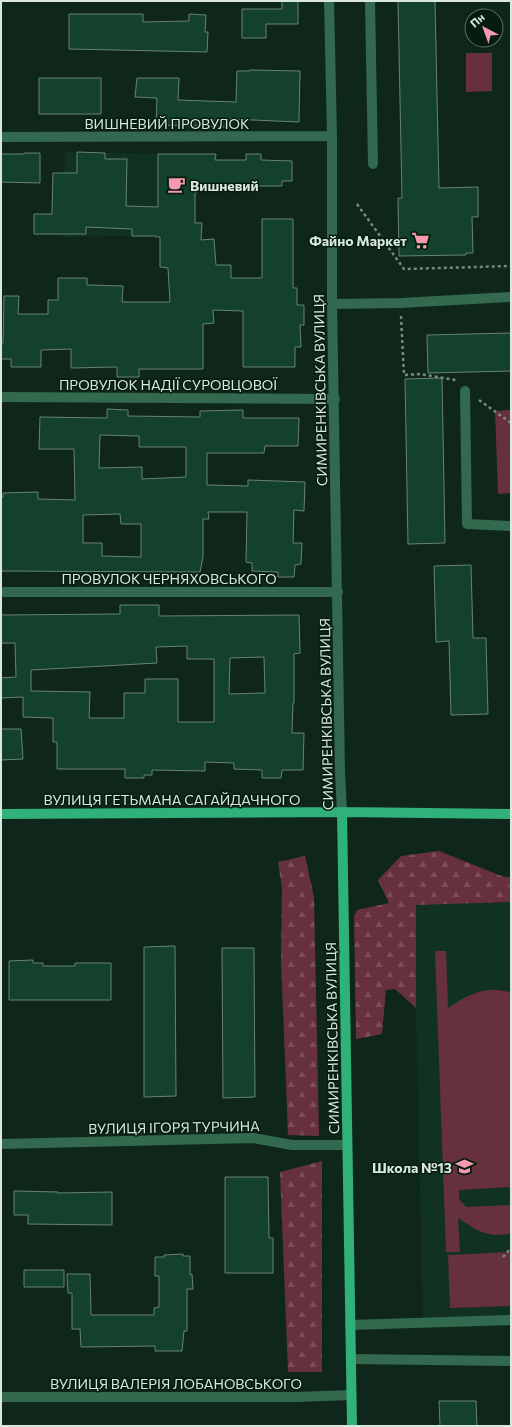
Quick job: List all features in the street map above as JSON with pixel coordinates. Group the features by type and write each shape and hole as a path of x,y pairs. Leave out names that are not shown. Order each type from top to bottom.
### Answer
{"main road":[{"name":"ВУЛИЦЯ ГЕТЬМАНА САГАЙДАЧНОГО","path":"1,814 342,812 511,814"},
{"name":"СИМИРЕНКІВСЬКА ВУЛИЦЯ","path":"342,812 352,1426"}],"street":[{"name":"СИМИРЕНКІВСЬКА ВУЛИЦЯ","path":"329,1 332,136 332,304 335,399 340,772 342,812"},
{"path":"370,1 373,164"},
{"name":"ВИШНЕВИЙ ПРОВУЛОК","path":"1,137 332,136"},
{"path":"332,304 401,303 511,298"},
{"path":"464,392 467,524 511,526"},
{"name":"ПРОВУЛОК НАДІЇ СУРОВЦОВОЇ","path":"1,398 335,399"},
{"name":"ПРОВУЛОК ЧЕРНЯХОВСЬКОГО","path":"1,592 338,592"},
{"name":"ВУЛИЦЯ ІГОРЯ ТУРЧИНА","path":"1,1144 253,1138 292,1145 347,1145"},
{"path":"350,1325 511,1320"},
{"path":"351,1359 511,1361"},
{"name":"ВУЛИЦЯ ВАЛЕРІЯ ЛОБАНОВСЬКОГО","path":"1,1397 297,1397 351,1395"}],"path":[{"path":"357,204 404,270 511,266"},
{"path":"401,303 404,375 420,374 460,381 464,392 495,411 511,423"},
{"path":"503,1257 511,1248"}],"shaded area":[{"path":"65,152 158,154 158,213 132,213 132,236 62,237"},
{"name":"Школа №13","path":"511,902 511,1326 423,1328 416,1008 416,904"}],"green space":[{"path":"466,53 492,53 492,91 466,92"},
{"path":"511,410 511,493 498,494 495,411"},
{"path":"439,851 504,877 511,877 511,902 416,905 416,1008 395,989 386,990 382,1034 356,1039 354,916 357,910 389,903 378,880 401,856"},
{"path":"305,856 314,897 319,1136 288,1135 281,960 282,888 278,862"},
{"path":"435,951 446,951 448,1008 470,995 485,990 511,993 511,1187 459,1190 459,1199 466,1207 511,1205 511,1233 503,1235 489,1234 477,1230 458,1218 460,1252 446,1252"},
{"path":"322,1161 322,1372 288,1372 280,1172"},
{"path":"511,1252 511,1306 450,1308 448,1255"}],"building":[{"path":"282,1 298,1 298,24 266,24 266,38 242,38 242,9 282,9"},
{"path":"398,1 435,1 439,188 478,187 478,217 472,217 473,253 466,253 466,255 399,256 398,198 402,198"},
{"path":"69,14 143,14 143,22 189,21 189,14 206,15 205,32 208,32 207,52 69,49"},
{"path":"237,71 300,71 299,122 230,119 230,127 156,125 157,98 135,97 137,78 179,78 178,100 236,102"},
{"path":"39,78 101,78 101,114 39,114"},
{"path":"77,152 105,153 105,159 127,159 126,206 158,207 158,154 216,154 215,160 246,160 246,154 261,154 261,160 292,161 292,181 282,181 282,186 209,185 195,193 195,223 202,223 201,240 214,239 216,265 231,265 231,278 262,278 262,219 293,219 293,288 297,288 297,305 304,305 304,325 300,325 301,347 295,347 295,367 243,367 243,311 213,310 214,323 203,324 203,369 139,369 139,377 117,377 117,367 71,368 71,349 41,350 41,367 11,367 11,359 1,359 1,343 3,343 4,296 19,296 18,314 48,314 48,300 58,300 58,278 87,278 87,285 123,286 122,302 170,302 168,268 160,267 160,237 132,236 132,229 86,227 86,234 34,234 34,214 52,214 53,173 77,173"},
{"path":"40,153 40,183 1,182 1,154"},
{"path":"511,333 511,371 428,373 427,335"},
{"path":"442,378 445,543 408,544 405,379"},
{"path":"107,409 128,410 128,416 200,417 200,411 243,410 243,418 299,418 298,446 265,446 264,453 207,453 207,485 248,486 248,480 305,482 304,511 294,510 293,543 302,543 301,564 295,565 294,577 278,577 278,572 252,571 252,563 246,562 247,512 208,512 209,519 203,519 203,557 200,572 1,571 1,497 3,497 3,493 38,492 38,499 75,500 74,449 39,449 40,417 107,418","holes":["100,435 139,436 139,447 186,447 186,477 142,479 142,467 99,468","120,514 121,524 141,524 141,557 102,556 102,543 83,543 83,515"]},
{"path":"471,565 473,638 486,638 488,714 451,715 449,641 436,642 434,566"},
{"path":"120,605 159,605 159,616 299,615 300,653 294,654 294,703 292,733 304,733 303,770 282,770 281,778 262,778 262,770 234,769 234,763 205,762 205,771 152,770 152,775 144,775 144,778 125,778 125,769 57,769 57,742 53,742 53,718 23,717 23,697 1,698 1,678 16,677 15,643 1,643 1,615 120,614","holes":["187,646 187,659 214,659 214,722 178,722 178,679 145,679 145,693 124,693 124,718 89,718 90,692 31,691 31,670 157,663 156,647","264,657 265,693 229,694 230,658"]},
{"path":"1,729 21,729 23,759 1,760"},
{"path":"175,946 176,1096 144,1097 144,947"},
{"path":"222,948 254,948 255,1097 223,1098"},
{"path":"33,960 33,963 43,963 43,966 75,966 75,963 111,963 111,1000 9,1000 9,961"},
{"path":"225,1177 268,1177 269,1238 273,1238 273,1273 225,1273"},
{"path":"14,1191 58,1193 112,1192 112,1225 28,1224 28,1215 14,1215"},
{"path":"183,1254 183,1256 190,1256 190,1275 192,1274 193,1289 187,1289 187,1331 184,1331 182,1351 155,1351 155,1346 81,1347 80,1329 72,1329 72,1293 68,1293 67,1274 90,1274 91,1315 154,1315 154,1308 159,1307 159,1276 155,1276 155,1257"},
{"path":"24,1270 64,1270 64,1287 24,1287"},
{"path":"439,1401 476,1401 477,1426 440,1426"}],"place":[{"name":"Вишневий","path":"177,185"},
{"name":"Файно Маркет","path":"420,240"},
{"name":"Школа №13","path":"465,1167"}]}
